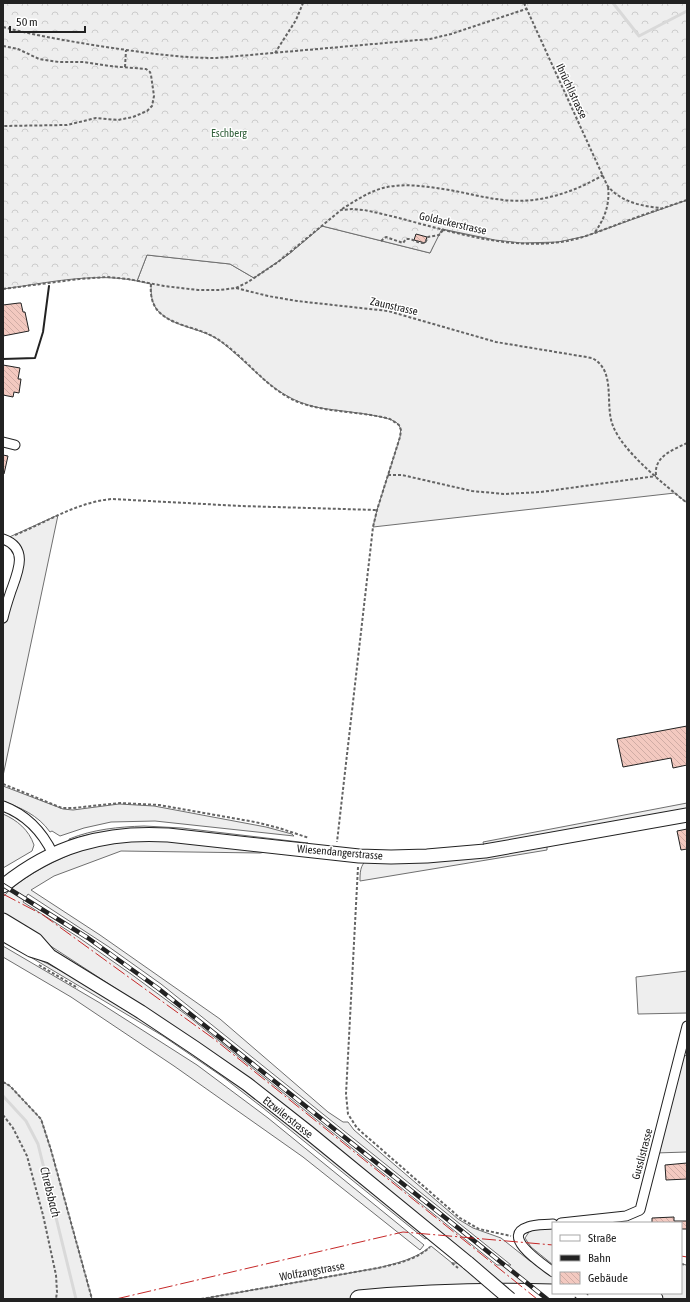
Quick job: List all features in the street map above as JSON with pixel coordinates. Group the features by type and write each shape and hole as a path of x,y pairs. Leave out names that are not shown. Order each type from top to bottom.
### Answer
{"highway":[{"path":"358,1299 458,1293 552,1293"},
{"path":"597,1294 654,1299"}],"main road":[{"name":"Wiesendangerstrasse","path":"3,886 31,866 54,854 98,839 126,835 153,834 187,836 359,856 407,857 472,853 687,816"},
{"name":"Etzwilerstrasse","path":"3,920 36,940 50,956"},
{"name":"Etzwilerstrasse","path":"3,934 31,950 50,956 141,1012 247,1084 308,1132 510,1299"}],"street":[{"path":"3,442 15,444"},
{"path":"3,618 20,563 16,549 4,539"},
{"path":"3,806 19,813 31,822 44,838 54,854"},
{"name":"Gusslistrasse","path":"570,1222 626,1216 640,1210 687,1026"},
{"path":"550,1270 525,1250 520,1244 518,1237 521,1231 528,1227 552,1224"}],"path":[{"path":"275,53 296,20 303,3"},
{"name":"Ibrüchlistrasse","path":"524,3 607,185 608,199 606,212 603,220 594,233"},
{"path":"3,27 40,36 126,50 200,58 231,58 430,39 451,34 526,9"},
{"path":"3,46 18,49 40,59 59,62 84,62 146,69 150,72 154,96 150,108 144,113 126,119 116,120 96,118 71,124 3,126"},
{"path":"125,67 126,50"},
{"path":"236,288 248,282 278,262 341,210 369,193 383,188 391,186 423,187 504,200 527,201 561,194 585,185 603,175"},
{"name":"Ibrüchlistrasse","path":"607,185 617,195 627,200 639,204 662,208"},
{"name":"Goldackerstrasse","path":"341,210 364,210 483,238 522,243 558,242 578,239 687,200"},
{"path":"381,241 386,237 403,243 409,238 424,244 429,236 439,234 444,229"},
{"name":"Zaunstrasse","path":"3,289 86,278 107,277 204,290 226,290 236,288 297,301 388,311 496,342 592,358 603,366 607,374 609,413 616,432 632,453 687,504"},
{"path":"151,284 151,292 155,308 164,316 169,320 207,334 221,341 283,394 310,406 390,419 397,423 400,428 400,437 377,510 370,549 336,843 342,844"},
{"path":"388,475 402,475 472,491 504,494 541,492 656,476 656,466 660,459 667,453 687,443"},
{"path":"4,539 80,506 112,498 241,506 377,510"},
{"path":"3,784 62,808 120,803 159,805 255,822 296,833 314,841"},
{"path":"359,856 346,1094 348,1114 357,1128 460,1218 479,1229 518,1237"},
{"path":"36,963 82,990"},
{"path":"3,1082 10,1086 42,1119 52,1150 92,1299"},
{"path":"3,1115 13,1128 27,1156 43,1215 56,1275 56,1299"},
{"name":"Wolfzangstrasse","path":"201,1299 378,1268 401,1262 423,1253"},
{"path":"447,1259 452,1264"}],"green space":[{"name":"Eschberg","path":"3,3 687,3 687,200 586,236 558,242 522,243 495,240 442,229 430,253 322,226 289,254 254,278 230,264 147,255 137,281 104,278 70,279 3,289"},
{"path":"687,200 687,503 675,493 373,527 401,433 397,423 383,417 316,407 293,399 265,380 217,339 178,324 165,317 156,309 153,302 151,295 151,284 137,281 147,255 230,264 254,278 289,254 322,226 430,253 441,229 494,239 546,243"},
{"path":"58,515 3,776 3,618 20,559 5,539"},
{"path":"3,786 63,809 73,810 119,804 154,806 266,827 292,834 294,836 155,821 111,822 84,828 60,836 52,831 50,832 40,821 29,813 3,801"},
{"path":"687,803 687,815 485,851 483,842"},
{"path":"3,814 13,819 26,830 34,845 32,851 3,868"},
{"path":"144,826 182,828 308,843 301,845 121,830 87,835 69,840 97,831"},
{"path":"148,838 276,850 260,853 121,851 54,876 31,890 100,935 220,1019 328,1112 343,1122 348,1122 354,1130 458,1219 473,1228 501,1238 530,1261 546,1267 552,1264 552,1294 682,1294 682,1264 687,1265 687,1299 201,1299 378,1268 413,1257 431,1246 452,1263 468,1263 158,1016 3,915 3,897 25,878 71,854 86,848 114,841","holes":["28,894 109,947 161,984 511,1265 497,1265 188,1016 78,937 23,902"]},
{"path":"547,845 547,850 360,881 360,872 367,860"},
{"path":"3,946 100,1003 197,1065 268,1118 424,1245 420,1250 303,1157 174,1066 71,997 3,957"},
{"path":"22,952 48,964 86,985 230,1079 306,1138 427,1238 425,1239 223,1077 163,1036"},
{"path":"687,971 687,1013 638,1014 636,977"},
{"path":"680,1054 687,1056 687,1152 655,1153"},
{"path":"3,1082 10,1086 41,1119 92,1299 3,1299"},
{"path":"552,1227 552,1264 531,1247 525,1238 531,1229"}],"building":[{"path":"416,234 427,237 425,243 414,240"},
{"path":"21,303 23,312 25,312 29,331 3,336 3,305"},
{"path":"3,365 20,368 18,379 21,379 19,393 14,392 13,397 3,395"},
{"path":"3,455 8,456 4,474 3,474"},
{"path":"687,726 687,765 673,768 671,758 623,767 617,739"},
{"path":"687,829 687,849 681,850 677,831"},
{"path":"687,1163 687,1179 666,1180 665,1165"},
{"path":"674,1217 674,1221 687,1221 687,1229 682,1229 682,1222 652,1222 652,1218"}],"waterway":[{"path":"613,3 639,36 687,11"},
{"name":"Chrebsbach","path":"3,1096 26,1121 38,1144 76,1299"}],"railway":[{"path":"3,885 88,938 159,989 547,1299"}],"wall":[{"path":"3,359 35,358 43,332 49,286"}],"power":[{"path":"3,894 43,915 214,1039 537,1299"},
{"path":"116,1299 403,1232 552,1245"},
{"path":"682,1256 687,1257"}]}
